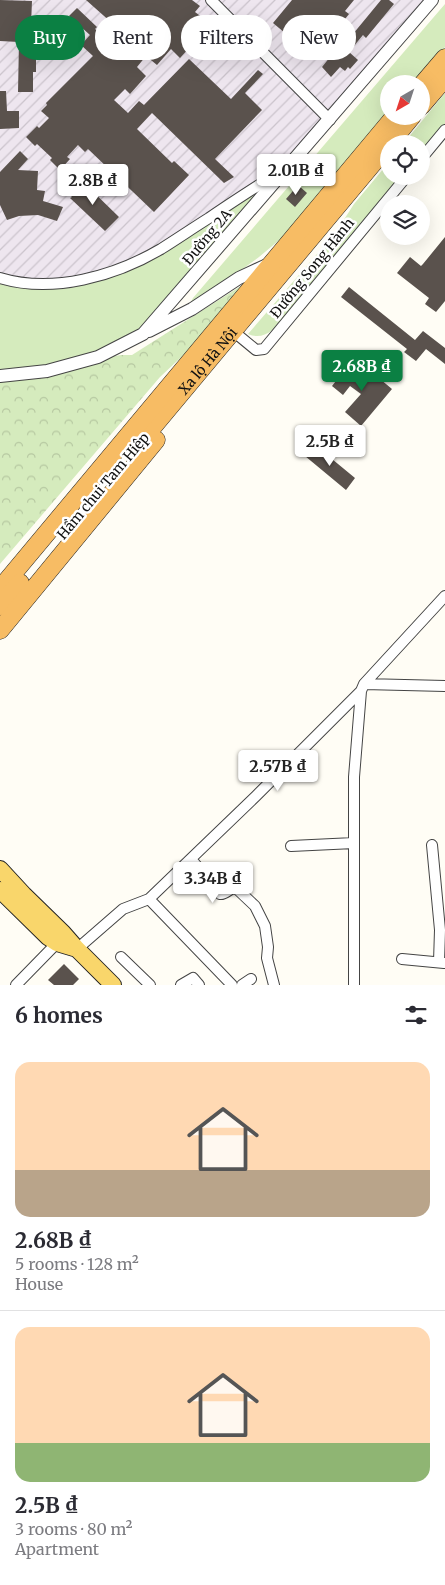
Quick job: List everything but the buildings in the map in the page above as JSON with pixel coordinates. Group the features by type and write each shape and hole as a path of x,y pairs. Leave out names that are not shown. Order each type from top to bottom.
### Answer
{"highway":[{"path":"430,76 445,58"},
{"path":"430,96 445,78"},
{"name":"Xa lộ Hà Nội","path":"0,630 196,390 202,360 272,263 387,125"},
{"name":"Xa lộ Hà Nội","path":"396,135 405,125"},
{"name":"Xa lộ Hà Nội","path":"0,572 167,377 184,360 202,360 233,331 380,155"},
{"name":"Hầm chui Tam Hiệp","path":"0,589 202,360"},
{"name":"Hầm chui Tam Hiệp","path":"0,606 202,360"}],"main road":[{"path":"0,869 24,895 64,932 77,949 113,985"},
{"path":"0,890 48,937 58,943 77,949"}],"street":[{"path":"212,0 330,120"},
{"name":"Đường 2A","path":"0,376 47,371 98,357 144,334 432,0"},
{"path":"430,148 445,130"},
{"path":"0,278 25,283 46,284 94,277 114,270 161,249 288,167"},
{"name":"Đường Song Hành","path":"233,331 256,350 264,349 399,185"},
{"path":"144,334 192,309 239,278 272,263"},
{"path":"77,949 123,909 150,899 363,688 445,596"},
{"path":"363,688 445,686"},
{"path":"354,985 354,778 363,688"},
{"path":"291,846 354,843"},
{"path":"402,959 442,963 432,845"},
{"path":"191,859 220,894 236,888 255,906 265,926 268,948 267,958 274,985"},
{"path":"150,899 232,985"},
{"path":"16,985 58,943"},
{"path":"121,957 150,985"},
{"path":"181,985 192,978 199,985"}],"shaded area":[{"path":"0,0 426,0 277,171 151,253 95,274 64,280 24,280 0,274"}],"green space":[{"path":"445,4 445,47 422,75 384,75"},
{"path":"380,80 380,124 283,237 193,305 191,302"},
{"path":"445,93 445,124 430,142 430,135 410,135 419,125 430,125 430,111"},
{"path":"380,173 380,185 395,185 386,195 380,195 380,203 284,320 264,335 254,336 248,334 336,232 354,204"},
{"path":"274,178 140,330 96,352 46,366 0,371 0,278 64,284 153,256"},
{"path":"244,284 191,348 160,377 0,564 0,381 109,357 132,355"}]}
